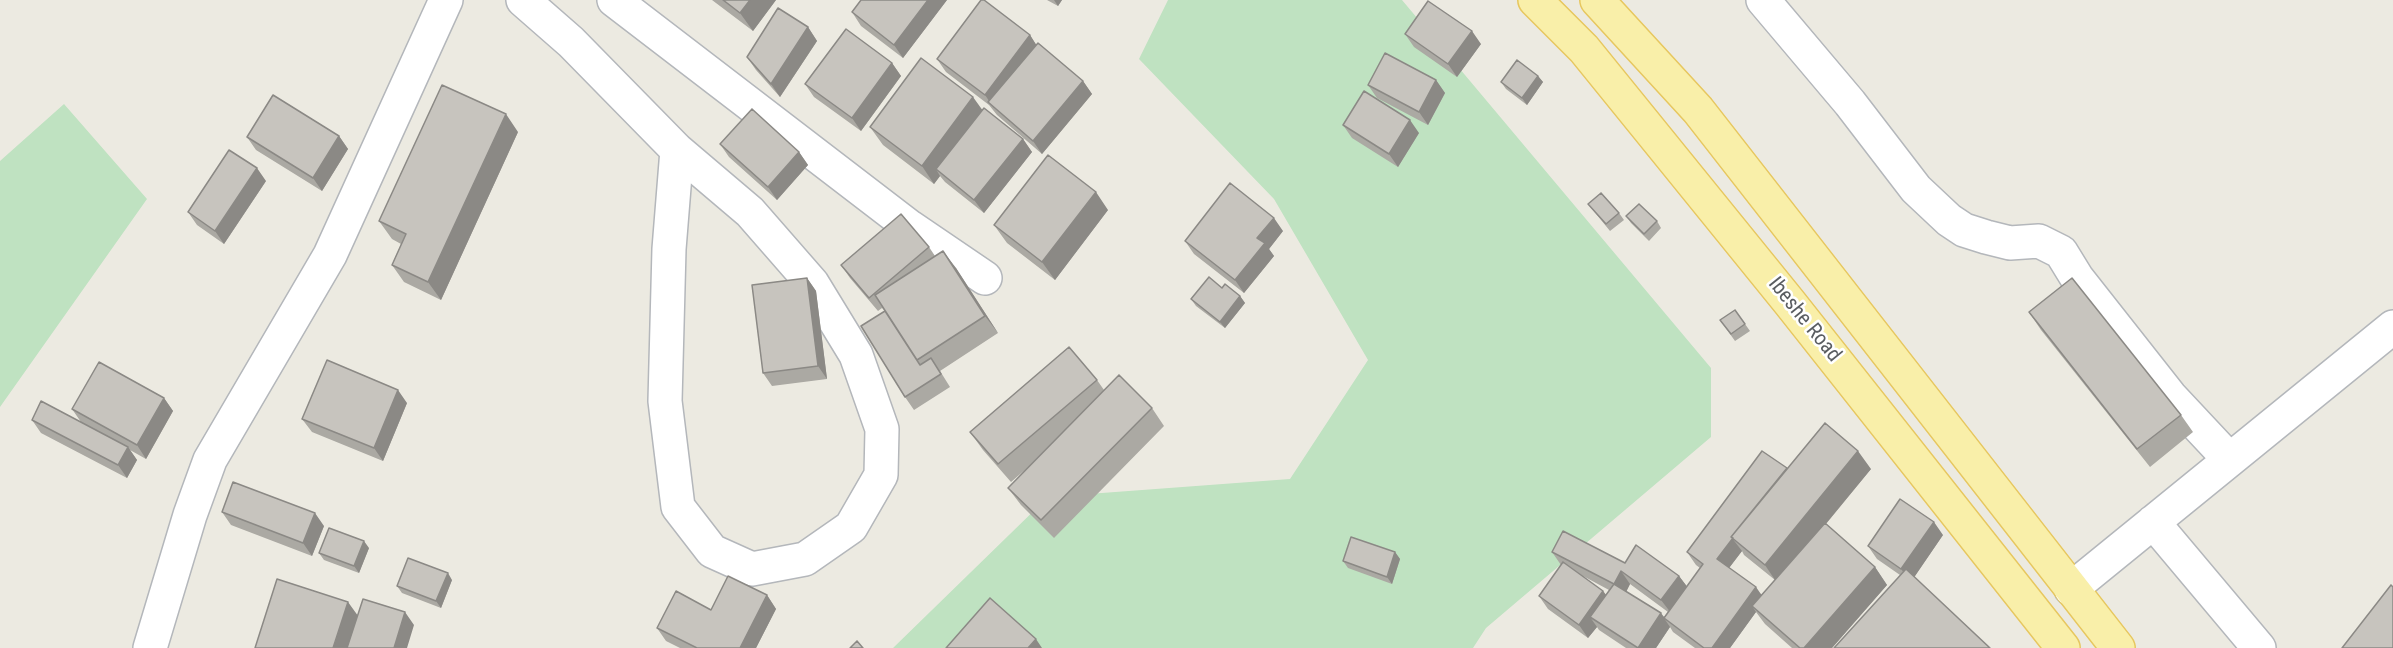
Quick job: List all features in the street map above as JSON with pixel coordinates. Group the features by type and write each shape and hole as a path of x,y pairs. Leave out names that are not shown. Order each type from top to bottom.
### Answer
{"main road":[{"name":"Ibeshe Road","path":"1535,0 1584,49 1790,303 2063,648"},
{"path":"1597,0 1698,110 2071,589 2110,644"}],"street":[{"path":"523,0 571,42 677,150 750,212 812,283 856,355 882,429 881,475 851,527 805,559 752,568 712,551 678,507 665,401 669,249 677,150"},
{"path":"614,0 910,227 985,279"},
{"path":"1763,0 1850,103 1916,189 1949,220 1964,230 1986,237 2010,243 2039,241 2061,252 2077,278 2170,396 2229,459"},
{"path":"150,648 190,515 210,460 330,255 442,1"},
{"path":"2071,589 2393,327"},
{"path":"2153,522 2259,648"}],"green space":[{"path":"1168,0 1402,0 1711,368 1711,437 1486,628 1473,648 893,648 1048,497 1290,479 1368,360 1274,199 1139,59"},
{"path":"64,104 147,199 0,407 0,161"}],"building":[{"path":"723,0 750,0 740,13"},
{"path":"861,0 928,0 894,45 852,12"},
{"path":"981,0 1030,35 985,95 937,59"},
{"path":"1428,1 1472,31 1448,64 1405,34"},
{"path":"778,8 808,27 771,84 747,57"},
{"path":"846,29 892,63 852,118 805,84"},
{"path":"1038,43 1083,81 1033,141 988,102"},
{"path":"1385,53 1436,80 1419,112 1368,85"},
{"path":"921,58 973,97 922,166 870,127"},
{"path":"1517,60 1538,76 1522,98 1501,82"},
{"path":"442,85 506,114 428,282 392,265 406,234 379,221"},
{"path":"1364,91 1410,120 1389,154 1343,125"},
{"path":"273,95 339,136 313,178 247,137"},
{"path":"984,108 1023,139 974,200 936,169"},
{"path":"752,109 799,152 768,187 720,144"},
{"path":"229,150 257,168 215,231 188,212"},
{"path":"1048,155 1096,192 1042,262 994,225"},
{"path":"1230,183 1274,218 1257,238 1265,243 1235,280 1185,241"},
{"path":"1601,193 1619,213 1606,224 1588,204"},
{"path":"1639,204 1657,221 1644,234 1626,216"},
{"path":"901,214 929,247 869,298 841,265"},
{"path":"943,251 985,316 917,360 875,295"},
{"path":"1209,277 1222,288 1225,284 1240,296 1220,322 1191,299"},
{"path":"807,278 818,366 763,373 752,285"},
{"path":"2072,278 2181,415 2137,449 2029,312"},
{"path":"1735,310 1745,324 1731,334 1720,320"},
{"path":"885,311 920,365 931,358 941,374 905,397 861,326"},
{"path":"1069,347 1097,380 998,464 970,432"},
{"path":"327,360 398,390 374,448 302,419"},
{"path":"99,362 164,398 137,445 72,409"},
{"path":"1119,375 1152,408 1041,520 1008,488"},
{"path":"41,401 128,447 118,465 32,420"},
{"path":"1825,423 1858,451 1765,565 1731,537"},
{"path":"1762,451 1787,468 1731,537 1733,538 1717,559 1756,587 1712,648 1704,648 1664,618 1703,564 1687,552"},
{"path":"233,482 315,513 303,543 222,512"},
{"path":"1900,499 1934,522 1901,569 1868,546"},
{"path":"1825,523 1875,567 1804,648 1800,648 1752,606"},
{"path":"329,528 364,541 354,566 319,553"},
{"path":"1563,531 1625,563 1636,545 1679,576 1661,600 1621,571 1614,584 1552,552"},
{"path":"1351,537 1395,552 1387,577 1343,561"},
{"path":"408,558 448,573 436,601 397,586"},
{"path":"1563,562 1603,591 1579,625 1539,596"},
{"path":"1906,569 1990,648 1834,648"},
{"path":"728,576 767,595 740,648 697,648 657,628 676,591 711,610"},
{"path":"277,579 348,602 333,648 255,648"},
{"path":"1614,584 1661,613 1638,648 1590,617"},
{"path":"2391,585 2393,587 2393,648 2342,648"},
{"path":"990,598 1036,639 1028,648 946,648"},
{"path":"363,599 405,612 394,648 347,648"},
{"path":"857,641 863,648 850,648"}]}
